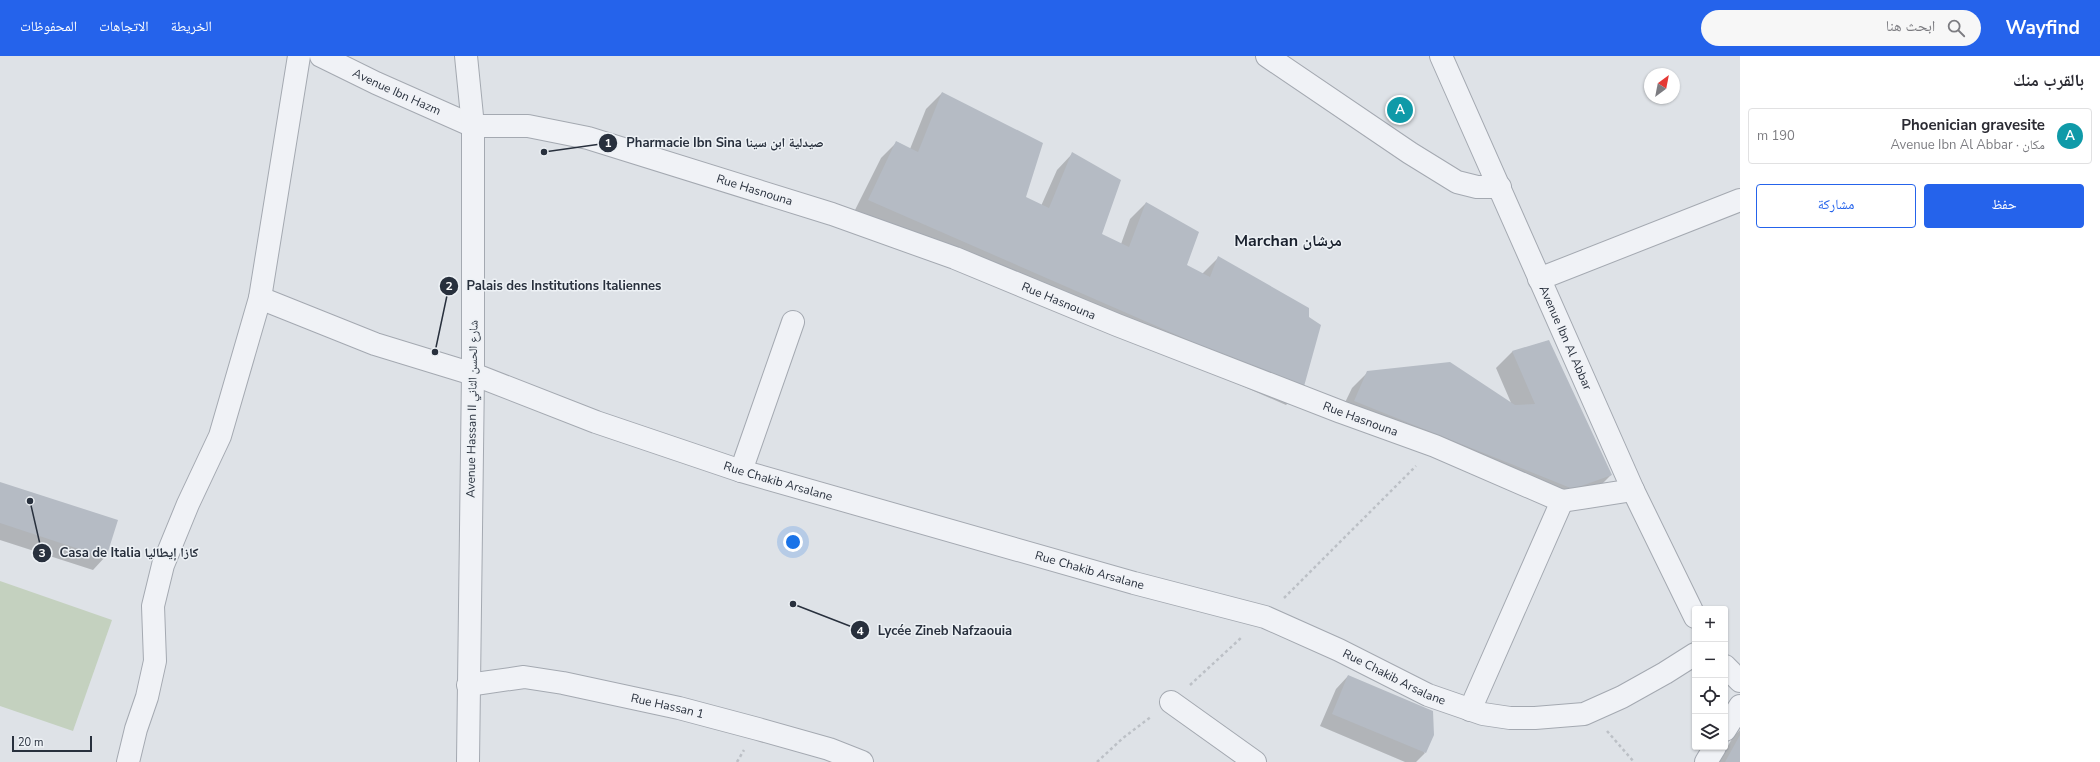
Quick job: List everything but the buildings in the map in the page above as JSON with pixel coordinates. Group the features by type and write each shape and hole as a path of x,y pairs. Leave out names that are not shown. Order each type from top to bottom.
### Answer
{"street":[{"path":"128,762 136,729 148,697 156,661 153,606 163,565 188,504 220,436 260,298 299,56"},
{"name":"Avenue Ibn Hazm","path":"321,56 376,83 473,126"},
{"name":"Avenue Hassan II شارع الحسن الثاني","path":"466,56 473,126 473,374 468,762"},
{"path":"1267,56 1291,63 1410,153 1457,182 1477,187 1500,187"},
{"name":"Avenue Ibn Al Abbar","path":"1441,56 1633,490 1692,611"},
{"name":"Rue Hasnouna","path":"473,126 528,126 588,138 832,214 955,258 1117,326 1333,409 1435,446 1562,501"},
{"path":"1540,279 1740,200"},
{"name":"Rue Chakib Arsalane","path":"260,298 375,344 473,374 596,422 741,470 1134,583 1265,617 1338,650 1428,695 1483,714 1510,718 1536,718 1584,714 1601,708 1666,673 1692,656"},
{"path":"741,470 794,322"},
{"path":"1470,710 1562,501 1633,490"},
{"path":"1728,669 1740,681"},
{"name":"Rue Hassan 1","path":"468,685 524,677 563,683 679,708 829,749 862,762"},
{"path":"1171,702 1255,762"},
{"path":"1728,725 1740,706"},
{"path":"1706,762 1713,750"}],"path":[{"path":"1265,617 1435,446"},
{"path":"1601,708 1603,726 1634,762"}],"green space":[{"path":"0,581 112,620 73,731 0,706"}],"place":[{"name":"Phoenician gravesite","path":"1400,110"},
{"name":"Pharmacie Ibn Sina صيدلية ابن سينا","path":"544,152"},
{"name":"Palais des Institutions Italiennes","path":"435,352"},
{"name":"Casa de Italia كازا إيطاليا","path":"30,501"},
{"name":"Lycée Zineb Nafzaouia","path":"793,604"}],"district":[{"name":"Marchan مرشان","path":"1288,240"}]}
